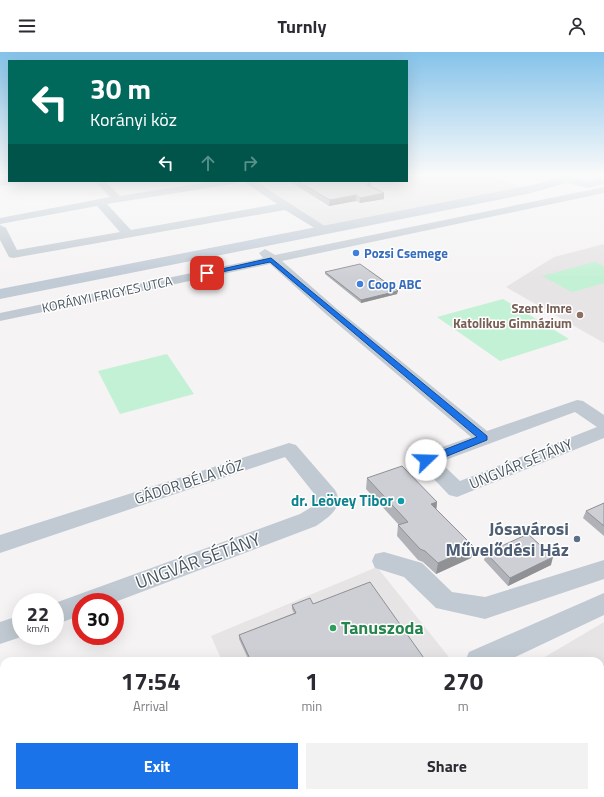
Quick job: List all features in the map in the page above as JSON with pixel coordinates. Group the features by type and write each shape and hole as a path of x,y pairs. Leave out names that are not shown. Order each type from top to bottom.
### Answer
{"street":[{"path":"0,221 58,210"},
{"path":"105,210 128,234"},
{"path":"0,228 13,254 266,210"},
{"path":"293,210 325,230"},
{"name":"KORÁNYI FRIGYES UTCA","path":"0,294 427,210"},
{"name":"KORÁNYI FRIGYES UTCA","path":"0,317 509,210"},
{"path":"253,244 484,438"},
{"name":"UNGVÁR SÉTÁNY","path":"604,423 577,405 426,460 457,490 604,431"},
{"name":"GÁDOR BÉLA KÖZ","path":"0,544 289,449 327,495 325,509 308,520"},
{"name":"UNGVÁR SÉTÁNY","path":"111,593 308,520"},
{"path":"384,561 412,570 445,601 485,608 604,569"},
{"path":"488,657 604,603"},
{"path":"0,633 12,629"}],"shaded area":[{"path":"293,210 427,210 325,230"},
{"name":"Szent Imre Katolikus Gimnázium","path":"604,244 604,343 506,287 554,257"},
{"name":"Tanuszoda","path":"377,567 449,657 220,657 211,636"},
{"path":"604,622 604,657 545,657"}],"green space":[{"path":"595,262 604,266 604,283 572,292 542,276"},
{"path":"503,299 569,339 500,361 437,317"},
{"path":"167,354 194,394 120,414 98,371"}],"building":[{"name":"Coop ABC","path":"360,264 398,291 361,300 325,272"},
{"path":"402,466 437,502 431,504 474,547 438,563 425,551 420,549 398,525 408,522 367,478"},
{"path":"604,503 604,526 586,511"},
{"path":"528,534 553,557 510,578 486,553"},
{"name":"Tanuszoda","path":"370,582 423,657 249,657 239,635 296,613 292,605 310,598 313,604"}],"place":[{"name":"Pozsi Csemege","path":"356,253"},
{"name":"Coop ABC","path":"360,284"},
{"name":"Szent Imre Katolikus Gimnázium","path":"580,315"},
{"name":"dr. Leövey Tibor","path":"401,501"},
{"name":"Jósavárosi Művelődési Ház","path":"577,539"},
{"name":"Tanuszoda","path":"333,628"}],"route":[{"path":"207,273 271,259 325,307 484,438 426,460"}]}
